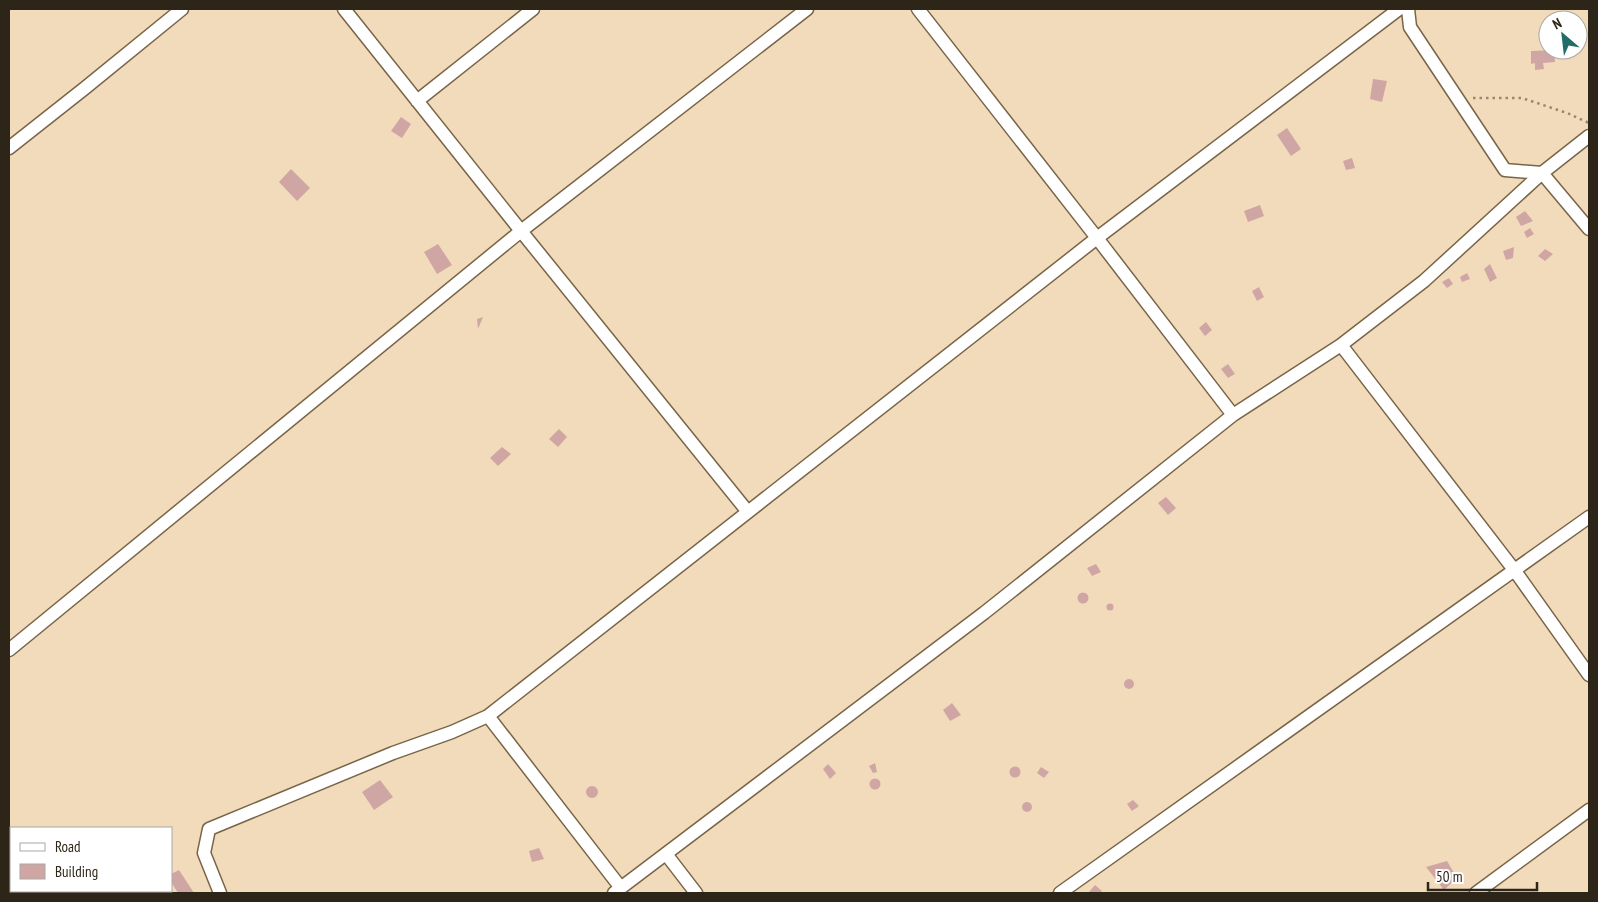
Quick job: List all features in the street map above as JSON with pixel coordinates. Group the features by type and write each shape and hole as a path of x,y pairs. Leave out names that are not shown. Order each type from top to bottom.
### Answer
{"street":[{"path":"9,148 182,9"},
{"path":"344,9 520,231 748,512"},
{"path":"417,101 533,9"},
{"path":"9,650 520,231 806,9"},
{"path":"918,9 1233,416"},
{"path":"220,893 204,853 209,829 488,716 1097,238 1398,9"},
{"path":"1408,9 1410,28 1505,170 1542,173 1589,229"},
{"path":"488,716 617,891 984,614 1233,416 1341,345 1424,281 1542,173 1589,136"},
{"path":"1341,345 1515,572 1589,675"},
{"path":"1060,893 1515,572 1589,517"},
{"path":"1476,893 1589,810"},
{"path":"666,854 696,893"}],"path":[{"path":"1457,98 1522,98 1567,113 1589,123"}],"building":[{"path":"1531,51 1538,51 1538,60 1555,60 1555,62 1543,63 1544,69 1535,70 1535,63 1531,64"},
{"path":"1373,79 1387,81 1382,102 1370,99"},
{"path":"401,117 411,124 402,138 391,131"},
{"path":"1287,128 1301,149 1291,156 1277,135"},
{"path":"1352,158 1355,168 1346,170 1343,161"},
{"path":"291,169 310,188 297,201 279,182"},
{"path":"1260,205 1264,216 1248,222 1244,211"},
{"path":"1525,211 1533,221 1521,226 1516,217"},
{"path":"1530,228 1534,234 1527,238 1524,232"},
{"path":"438,244 452,265 437,274 424,252"},
{"path":"1514,247 1513,258 1506,260 1503,251"},
{"path":"1545,249 1553,254 1545,261 1538,256"},
{"path":"1490,264 1497,278 1490,282 1484,269"},
{"path":"1467,273 1470,279 1462,282 1460,277"},
{"path":"1449,278 1453,284 1447,288 1442,282"},
{"path":"1259,287 1264,297 1257,301 1252,291"},
{"path":"483,317 478,329 477,319"},
{"path":"1206,322 1212,330 1205,336 1199,328"},
{"path":"1228,364 1235,374 1228,378 1221,369"},
{"path":"559,429 567,437 558,447 549,439"},
{"path":"502,447 511,454 498,466 490,458"},
{"path":"1166,497 1176,508 1168,515 1158,503"},
{"path":"1096,564 1101,572 1092,576 1087,568"},
{"path":"1083,592 1089,598 1083,604 1077,598"},
{"path":"1110,603 1114,607 1110,611 1106,607"},
{"path":"1127,679 1131,679 1134,684 1133,688 1127,689 1124,686 1124,682"},
{"path":"952,703 961,715 950,721 943,710"},
{"path":"875,763 877,772 873,773 869,766"},
{"path":"828,764 836,773 830,779 823,769"},
{"path":"1013,767 1017,767 1020,772 1019,776 1013,777 1010,774 1010,770"},
{"path":"1041,767 1049,772 1044,778 1037,773"},
{"path":"873,779 877,779 880,784 879,788 873,789 870,786 870,782"},
{"path":"380,780 393,797 374,810 362,792"},
{"path":"594,786 597,787 597,797 590,798 587,797 586,790 587,787"},
{"path":"1133,800 1139,806 1132,811 1127,804"},
{"path":"1027,802 1032,807 1027,812 1022,807"},
{"path":"539,848 544,859 532,862 529,851"},
{"path":"1447,861 1457,878 1444,890 1426,867"},
{"path":"179,870 194,893 178,893 172,884 172,874"},
{"path":"1095,885 1102,891 1100,893 1089,892"},
{"path":"80,892 96,892 95,893"}]}
